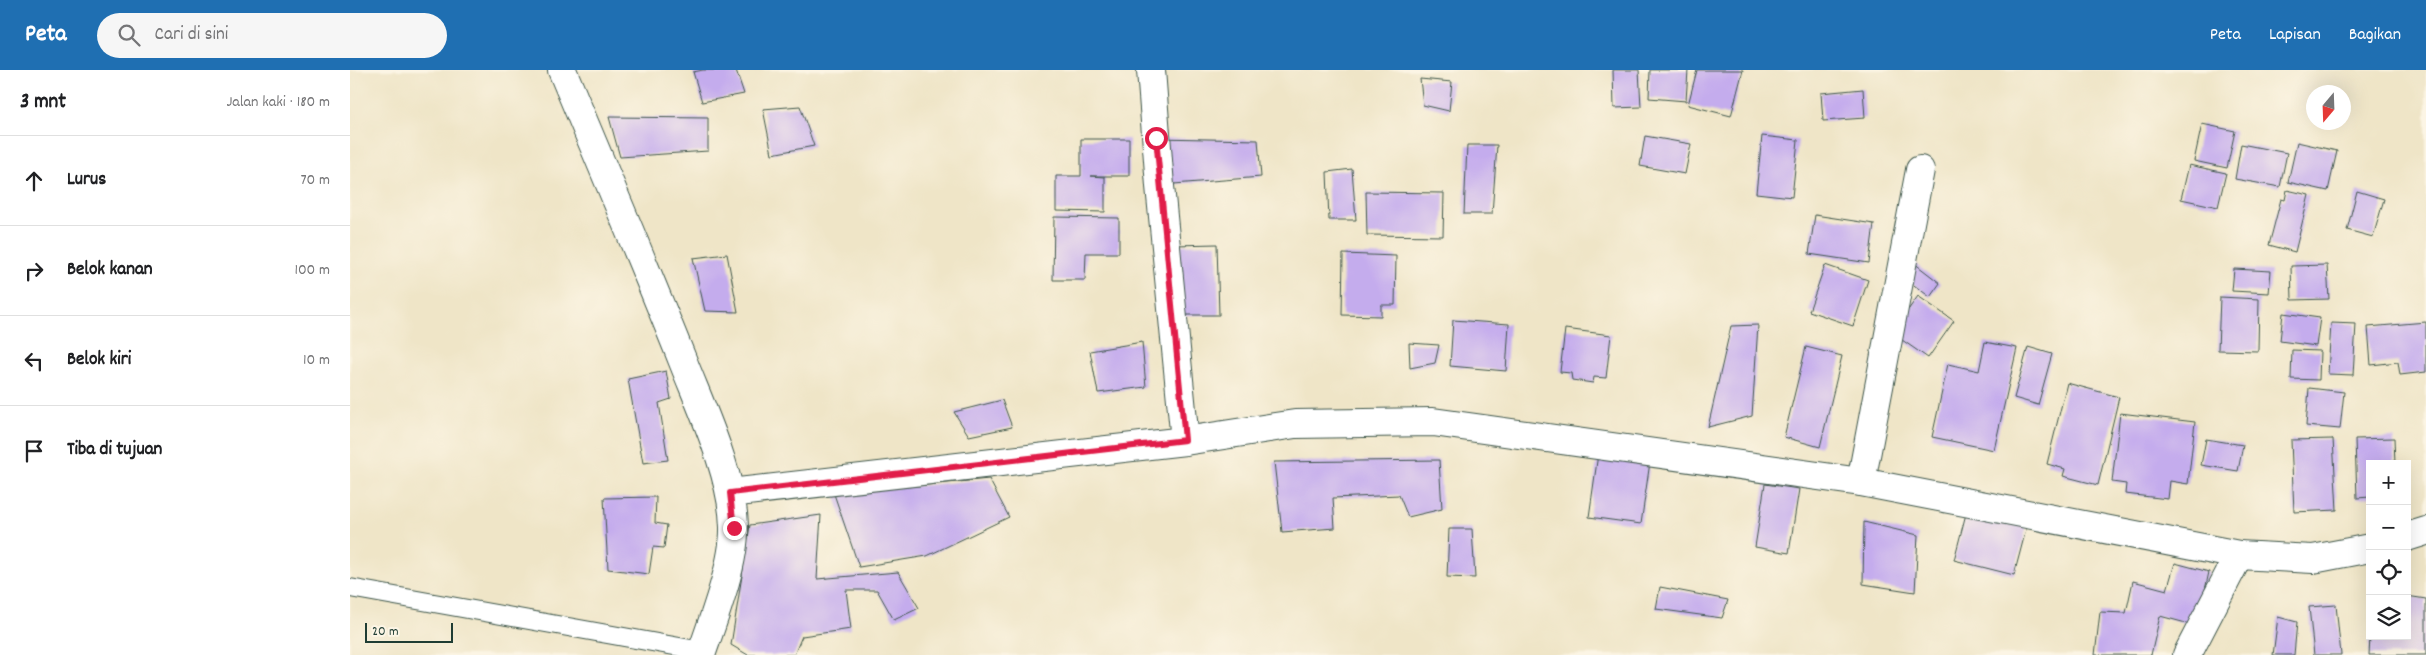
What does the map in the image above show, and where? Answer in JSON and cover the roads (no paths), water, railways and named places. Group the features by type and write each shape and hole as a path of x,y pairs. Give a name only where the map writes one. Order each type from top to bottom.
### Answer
{"street":[{"path":"562,70 705,416 730,493 734,528 730,560 702,653"},
{"path":"1151,70 1161,196 1185,440"},
{"path":"1861,482 1920,170"},
{"path":"730,493 1185,440 1295,424 1433,422 1861,482 2239,555 2313,559 2366,549"},
{"path":"2411,536 2426,531"},
{"path":"2187,655 2239,555"}],"lane":[{"path":"350,588 702,653"}]}
